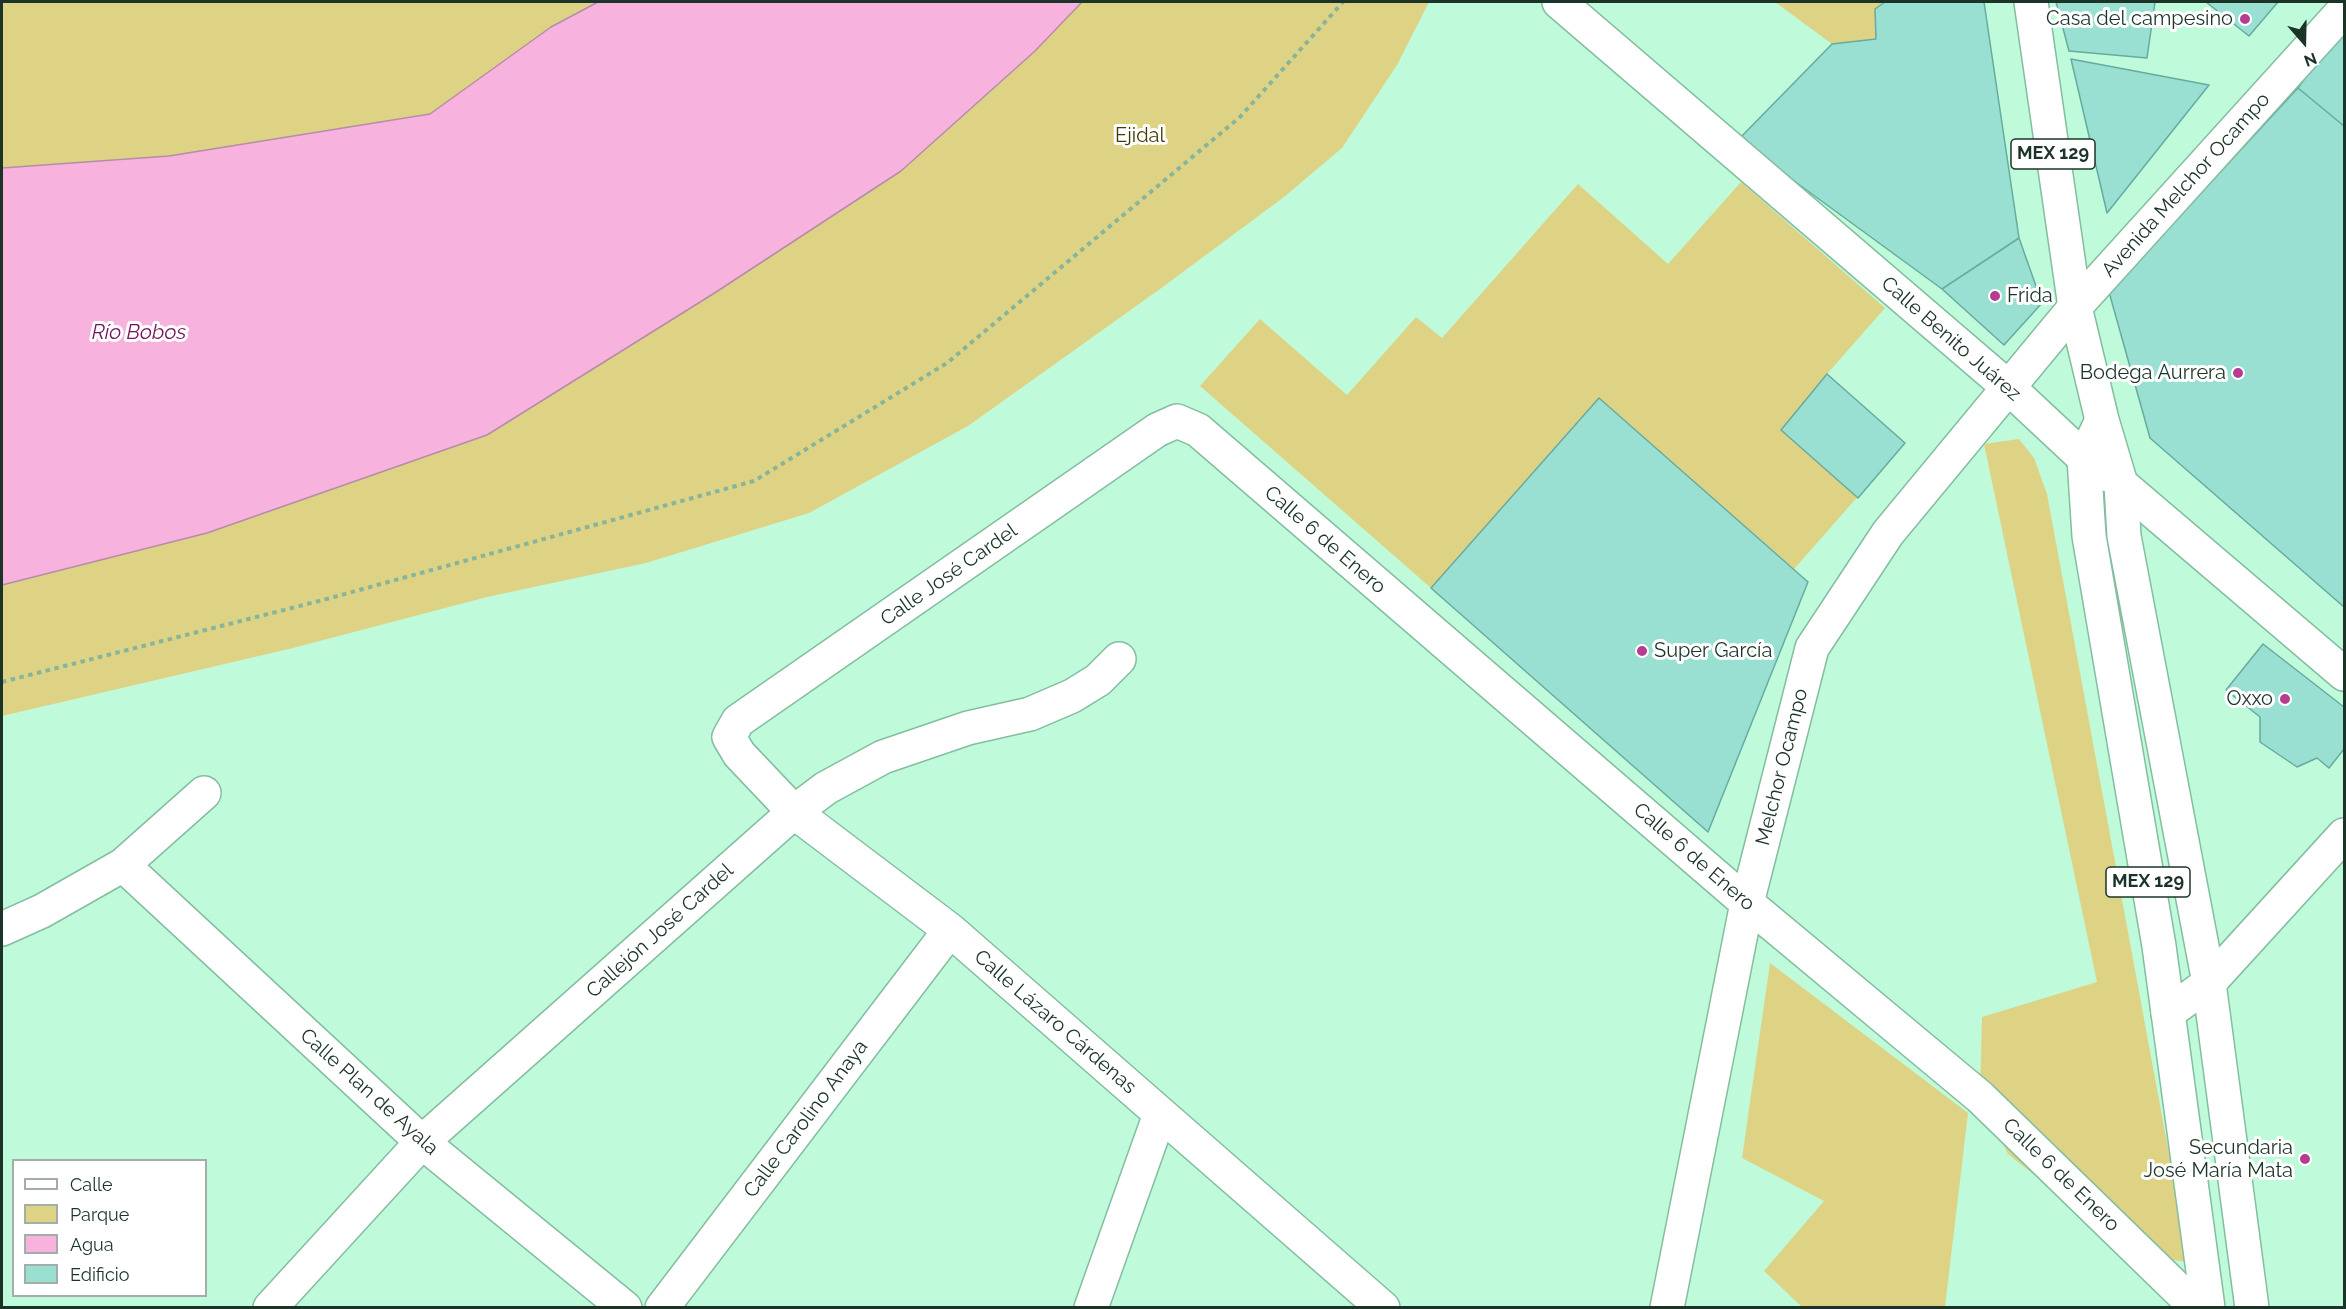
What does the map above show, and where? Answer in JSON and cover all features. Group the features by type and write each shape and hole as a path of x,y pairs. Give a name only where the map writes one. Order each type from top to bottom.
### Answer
{"street":[{"name":"Calle Benito Juárez","path":"1559,2 2008,387 2084,458 2121,484 2344,674"},
{"name":"MEX 129","path":"2031,2 2075,307 2102,420 2121,484 2124,536 2209,983 2252,1308"},
{"name":"Avenida Melchor Ocampo","path":"2075,307 2344,10"},
{"name":"Melchor Ocampo","path":"1667,1308 1747,903 1812,648 1888,533 2075,307"},
{"name":"MEX 129","path":"2102,420 2084,458 2089,536 2159,946 2208,1308"},
{"name":"Calle 6 de Enero","path":"1177,421 1197,430 1207,438 1747,903 1980,1096 2198,1308"},
{"name":"Calle José Cardel","path":"729,737 738,721 1156,430 1177,421"},
{"name":"Callejón José Cardel","path":"270,1308 422,1142 794,812 826,788 883,757 968,728 1030,714 1072,696 1098,680 1119,659"},
{"name":"Calle Lázaro Cárdenas","path":"729,737 739,754 794,812 950,930 1383,1308"},
{"path":"2,929 42,911 123,865 204,793"},
{"path":"2168,1014 2209,983 2344,835"},
{"name":"Calle Plan de Ayala","path":"123,865 422,1142 625,1308"},
{"name":"Calle Carolino Anaya","path":"662,1308 950,930"},
{"path":"1091,1308 1160,1113"}],"path":[{"path":"2,682 312,603 754,482 946,363 1240,117 1343,2"}],"green space":[{"path":"2,2 598,2 551,27 430,114 169,156 2,168"},
{"name":"Ejidal","path":"1082,2 1429,2 1397,65 1342,148 1284,197 968,426 809,513 646,563 487,597 293,648 2,716 2,585 207,533 487,435 713,294 901,171 1035,51"},
{"path":"1775,2 1885,2 1875,9 1876,39 1832,44"},
{"path":"1741,182 1885,308 1827,374 1905,443 1794,569 1599,398 1431,588 1200,386 1260,319 1347,395 1416,317 1442,338 1578,184 1668,264"},
{"path":"2019,439 2034,458 2047,494 2189,1262 2134,1255 2008,1154 1980,1097 1982,1017 2097,982 1984,444"},
{"path":"1770,963 1968,1113 1945,1307 1802,1307 1764,1271 1824,1201 1742,1158"}],"water":[{"name":"Río Bobos","path":"598,2 1082,2 1035,51 901,171 713,294 487,435 207,533 2,585 2,168 169,156 430,114 551,27"}],"building":[{"path":"1885,2 1984,2 2019,238 1942,289 1738,140 1832,44 1876,39 1875,9"},
{"path":"2056,2 2155,2 2147,58 2069,51"},
{"name":"Casa del campesino","path":"2206,2 2278,2 2249,36"},
{"path":"2344,23 2344,126 2298,88"},
{"path":"2071,59 2209,85 2107,213"},
{"name":"Bodega Aurrera","path":"2298,88 2344,126 2344,607 2150,438 2109,292"},
{"name":"Frida","path":"2019,238 2042,303 2004,345 1942,289"},
{"path":"1827,374 1905,443 1858,498 1781,430"},
{"name":"Super García","path":"1599,398 1808,582 1708,832 1431,588"},
{"name":"Oxxo","path":"2263,644 2344,707 2344,749 2329,768 2317,758 2297,767 2260,742 2260,717 2226,690"}],"place":[{"name":"Casa del campesino","path":"2245,19"},
{"name":"Frida","path":"1995,296"},
{"name":"Bodega Aurrera","path":"2238,373"},
{"name":"Super García","path":"1642,651"},
{"name":"Oxxo","path":"2285,699"},
{"name":"Secundaria José María Mata","path":"2305,1159"}]}
